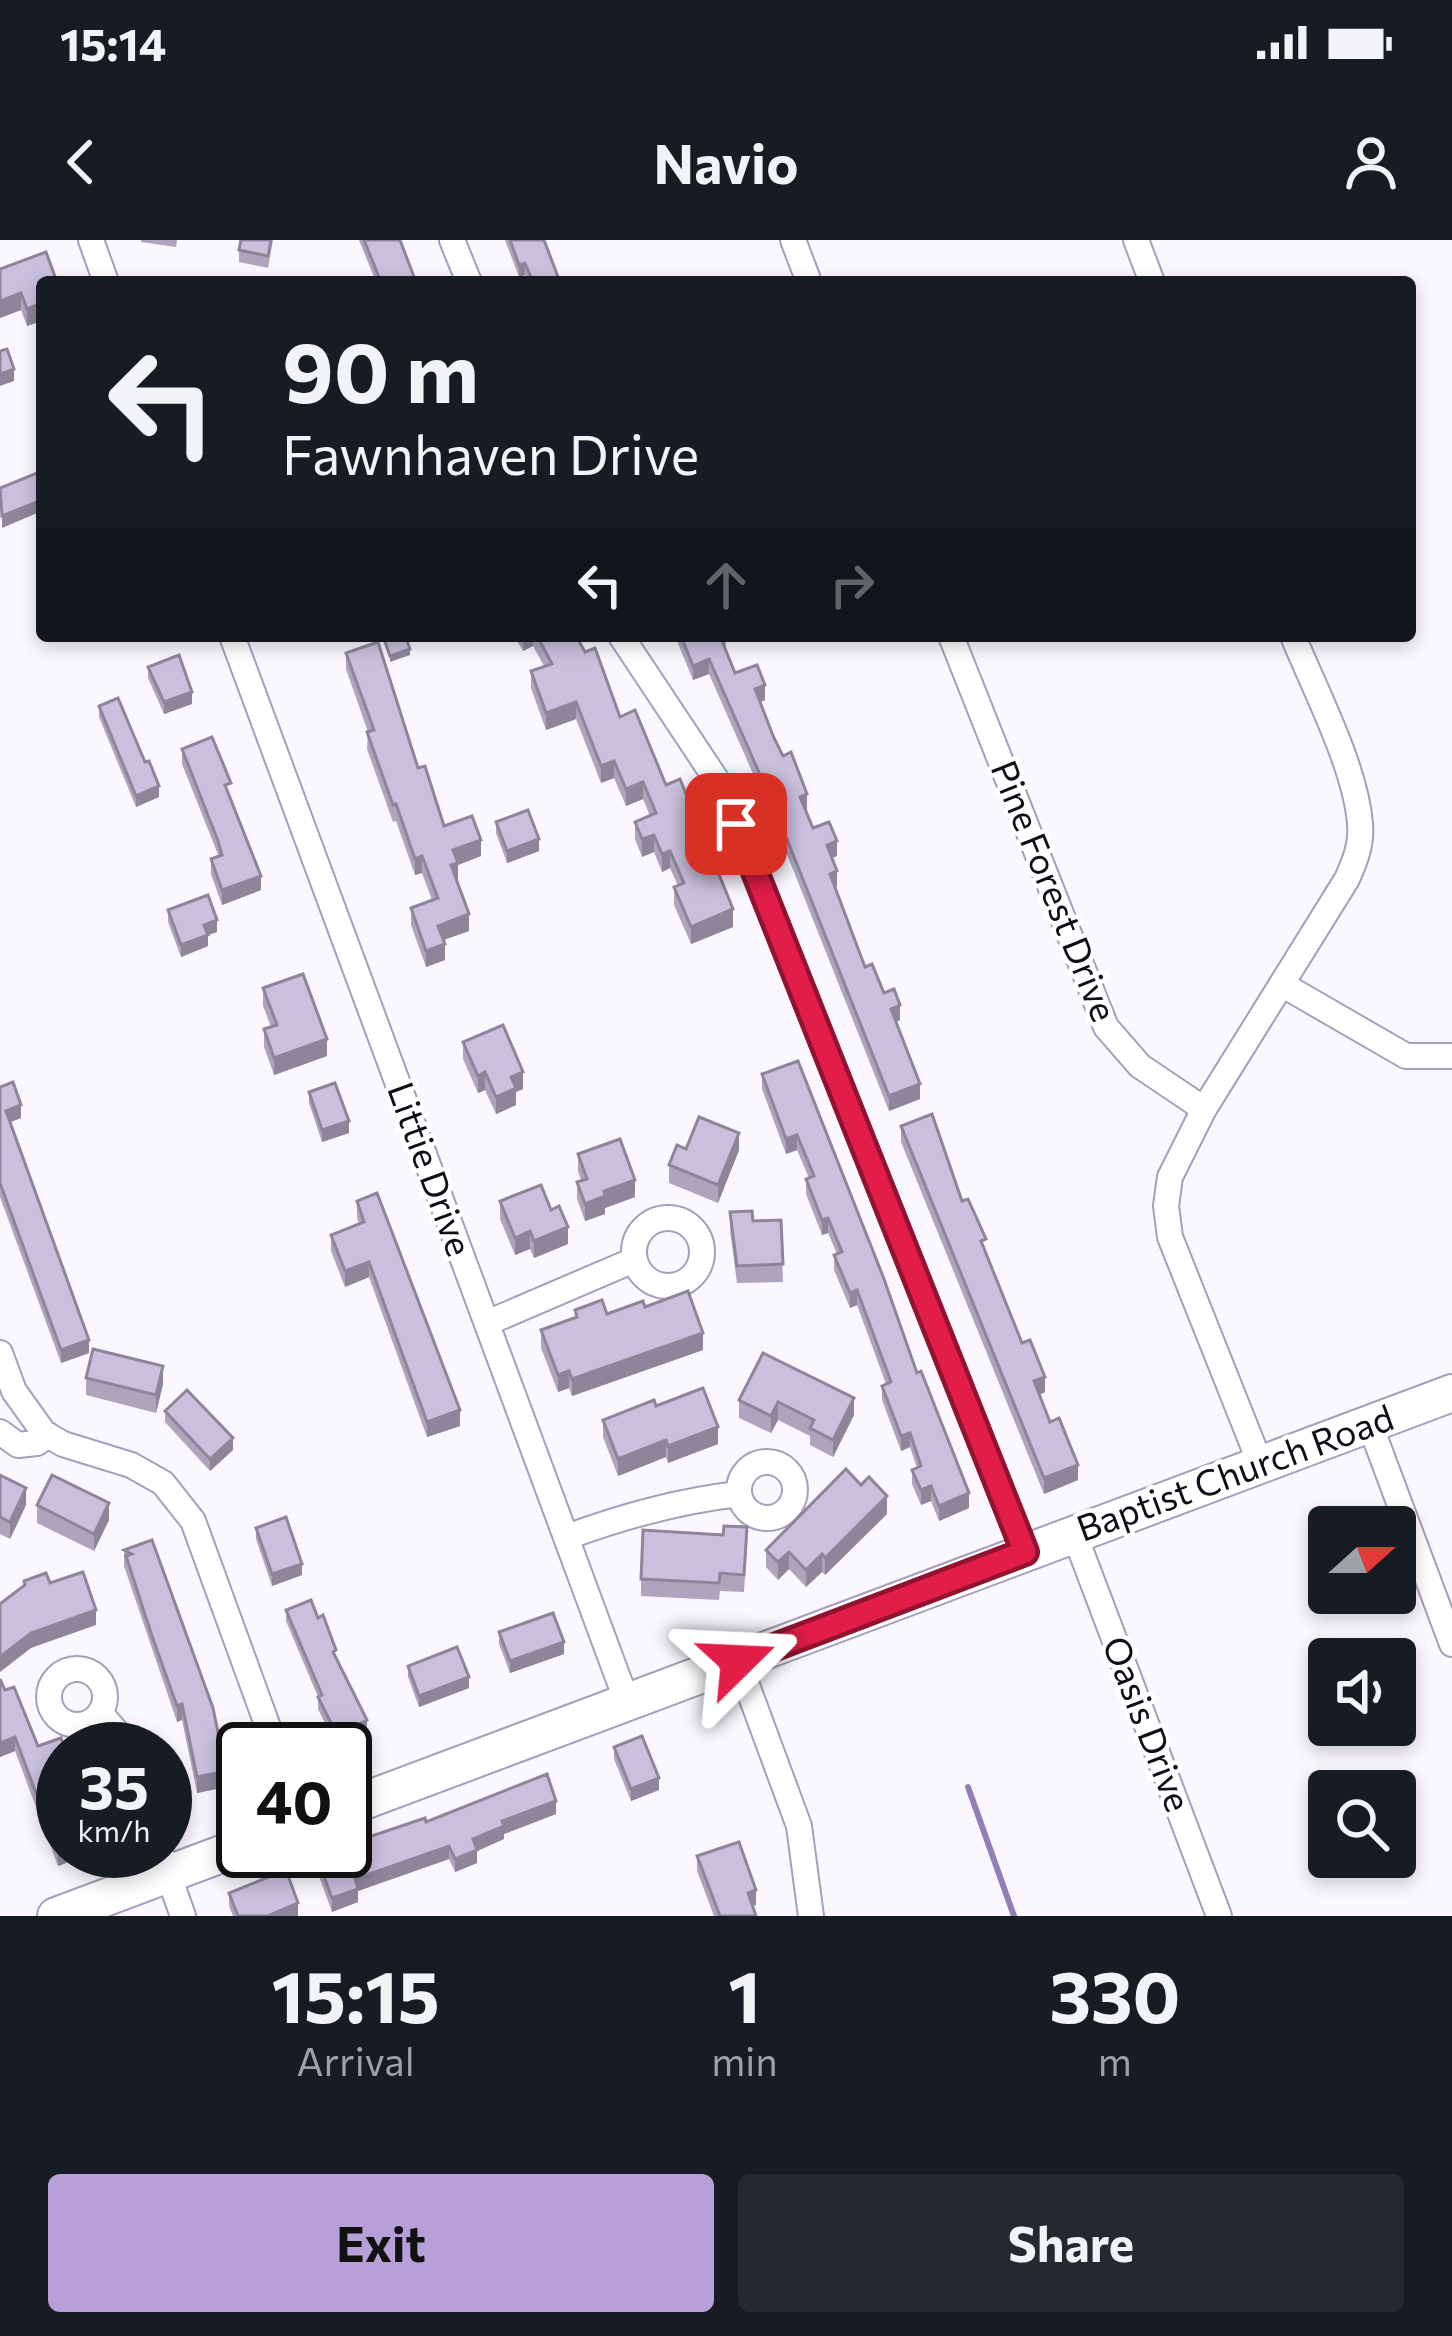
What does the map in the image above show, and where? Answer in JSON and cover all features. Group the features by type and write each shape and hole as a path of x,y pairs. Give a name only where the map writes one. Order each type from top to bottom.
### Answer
{"street":[{"path":"91,240 104,276"},
{"path":"452,240 467,276"},
{"path":"793,240 807,276"},
{"path":"1136,240 1150,276"},
{"name":"Littie Drive","path":"234,642 627,1702"},
{"path":"625,642 705,760 736,824 1025,1552"},
{"name":"Pine Forest Drive","path":"952,642 1106,1027 1140,1066 1204,1109"},
{"path":"1260,1463 1170,1237 1166,1206 1170,1177 1204,1109 1347,879 1359,850 1354,789 1295,642"},
{"path":"1282,985 1406,1056 1452,1056"},
{"path":"488,1323 634,1260"},
{"path":"0,1353 5,1386 48,1435 131,1465 170,1489 193,1521 266,1722"},
{"name":"Baptist Church Road","path":"372,1798 1452,1393"},
{"path":"1369,1422 1452,1644"},
{"path":"0,1432 18,1445 37,1443 48,1435"},
{"path":"567,1537 649,1510 739,1494"},
{"name":"Oasis Drive","path":"1074,1533 1219,1916"},
{"path":"738,1661 799,1826 811,1916"},
{"path":"100,1713 108,1722"},
{"path":"56,1916 132,1878"},
{"path":"170,1878 183,1916"}],"building":[{"path":"241,240 271,240 268,256 239,250"},
{"path":"364,240 400,240 414,276 379,276"},
{"path":"510,240 544,240 558,276 530,276 525,263 519,265"},
{"path":"46,252 55,276 36,276 36,305 27,309 21,293 0,301 0,269"},
{"path":"7,349 14,369 0,374 0,351"},
{"path":"36,473 36,502 2,516 0,488"},
{"path":"378,642 418,768 425,766 444,826 472,816 481,840 453,850 458,863 451,865 469,914 438,926 445,944 426,951 411,908 438,898 422,856 415,859 393,805 367,732 374,730 346,653"},
{"path":"385,642 407,642 410,649 390,656"},
{"path":"540,642 579,642 585,652 595,648 620,717 635,710 666,785 680,779 733,909 691,927 674,887 684,883 670,851 662,854 654,835 642,839 635,822 656,813 643,782 626,789 614,761 601,766 576,702 546,713 531,671 552,664"},
{"path":"683,642 722,642 735,673 757,665 765,685 755,689 783,756 791,752 807,794 800,797 813,828 829,822 837,841 827,845 837,871 830,874 865,967 872,964 884,993 894,989 900,1005 891,1009 920,1084 889,1096 773,804 709,659 693,666"},
{"path":"179,655 192,692 164,702 148,667"},
{"path":"118,698 159,786 136,796 99,706"},
{"path":"212,737 231,783 225,785 261,876 222,890 211,859 222,855 182,749"},
{"path":"528,810 539,839 507,851 496,822"},
{"path":"208,895 217,920 204,925 208,935 181,945 168,910"},
{"path":"303,974 327,1039 274,1058 264,1029 277,1025 263,988"},
{"path":"503,1025 523,1072 511,1077 516,1088 496,1097 485,1072 478,1076 463,1042"},
{"path":"798,1061 917,1373 921,1371 969,1493 939,1506 931,1486 921,1490 912,1470 921,1466 910,1433 901,1436 882,1386 891,1382 857,1290 850,1293 834,1255 842,1252 828,1218 822,1220 806,1179 814,1176 797,1135 786,1139 762,1074"},
{"path":"13,1082 21,1105 6,1111 89,1340 61,1350 0,1183 0,1087"},
{"path":"335,1083 349,1121 322,1130 309,1092"},
{"path":"932,1114 962,1201 968,1199 986,1239 981,1241 1022,1343 1030,1340 1045,1377 1034,1381 1050,1422 1059,1418 1078,1465 1044,1478 901,1126"},
{"path":"699,1117 739,1133 718,1185 669,1165 677,1145 686,1149"},
{"path":"620,1139 635,1180 585,1204 577,1182 587,1179 578,1154"},
{"path":"541,1185 551,1210 559,1206 568,1227 534,1241 530,1231 515,1238 500,1201"},
{"path":"377,1193 460,1410 427,1422 369,1262 345,1271 331,1235 364,1222 357,1201"},
{"path":"752,1211 753,1221 781,1220 783,1264 737,1266 730,1212"},
{"path":"688,1291 703,1333 572,1379 569,1371 558,1375 541,1330 577,1317 575,1310 602,1300 607,1314 643,1301 645,1307"},
{"path":"93,1349 163,1366 156,1395 86,1378"},
{"path":"763,1353 854,1398 833,1440 810,1428 814,1420 778,1402 771,1416 739,1400"},
{"path":"703,1388 718,1427 618,1459 603,1420"},
{"path":"187,1390 233,1438 210,1459 165,1411"},
{"path":"846,1469 861,1485 869,1477 887,1496 825,1558 822,1554 806,1570 789,1552 778,1562 766,1550"},
{"path":"0,1475 26,1488 10,1522 0,1517"},
{"path":"52,1475 109,1503 94,1534 37,1505"},
{"path":"286,1517 302,1564 272,1574 256,1528"},
{"path":"724,1526 747,1527 744,1575 720,1573 719,1583 641,1579 643,1530 723,1535"},
{"path":"152,1540 213,1708 216,1773 197,1777 192,1722 186,1722 182,1704 177,1706 126,1556 132,1554 124,1550"},
{"path":"83,1572 96,1610 31,1633 0,1657 0,1604 24,1581 46,1573 50,1583"},
{"path":"311,1600 318,1618 323,1615 333,1652 367,1720 330,1722 286,1610"},
{"path":"553,1613 564,1642 510,1661 499,1632"},
{"path":"457,1647 469,1677 419,1696 408,1666"},
{"path":"0,1679 5,1690 14,1687 36,1741 36,1793 15,1737 0,1743"},
{"path":"642,1736 659,1778 631,1789 614,1747"},
{"path":"547,1774 556,1801 502,1821 504,1826 473,1839 477,1850 455,1859 449,1846 372,1873 372,1836 425,1818 426,1822"},
{"path":"739,1842 756,1890 748,1893 756,1916 720,1916 697,1856"},
{"path":"266,1878 289,1878 298,1903 268,1916 238,1916 229,1893"},
{"path":"325,1878 358,1878 358,1889 332,1898"}],"waterway":[{"path":"968,1787 1014,1916"}],"route":[{"path":"736,824 1025,1552 738,1661"}]}
